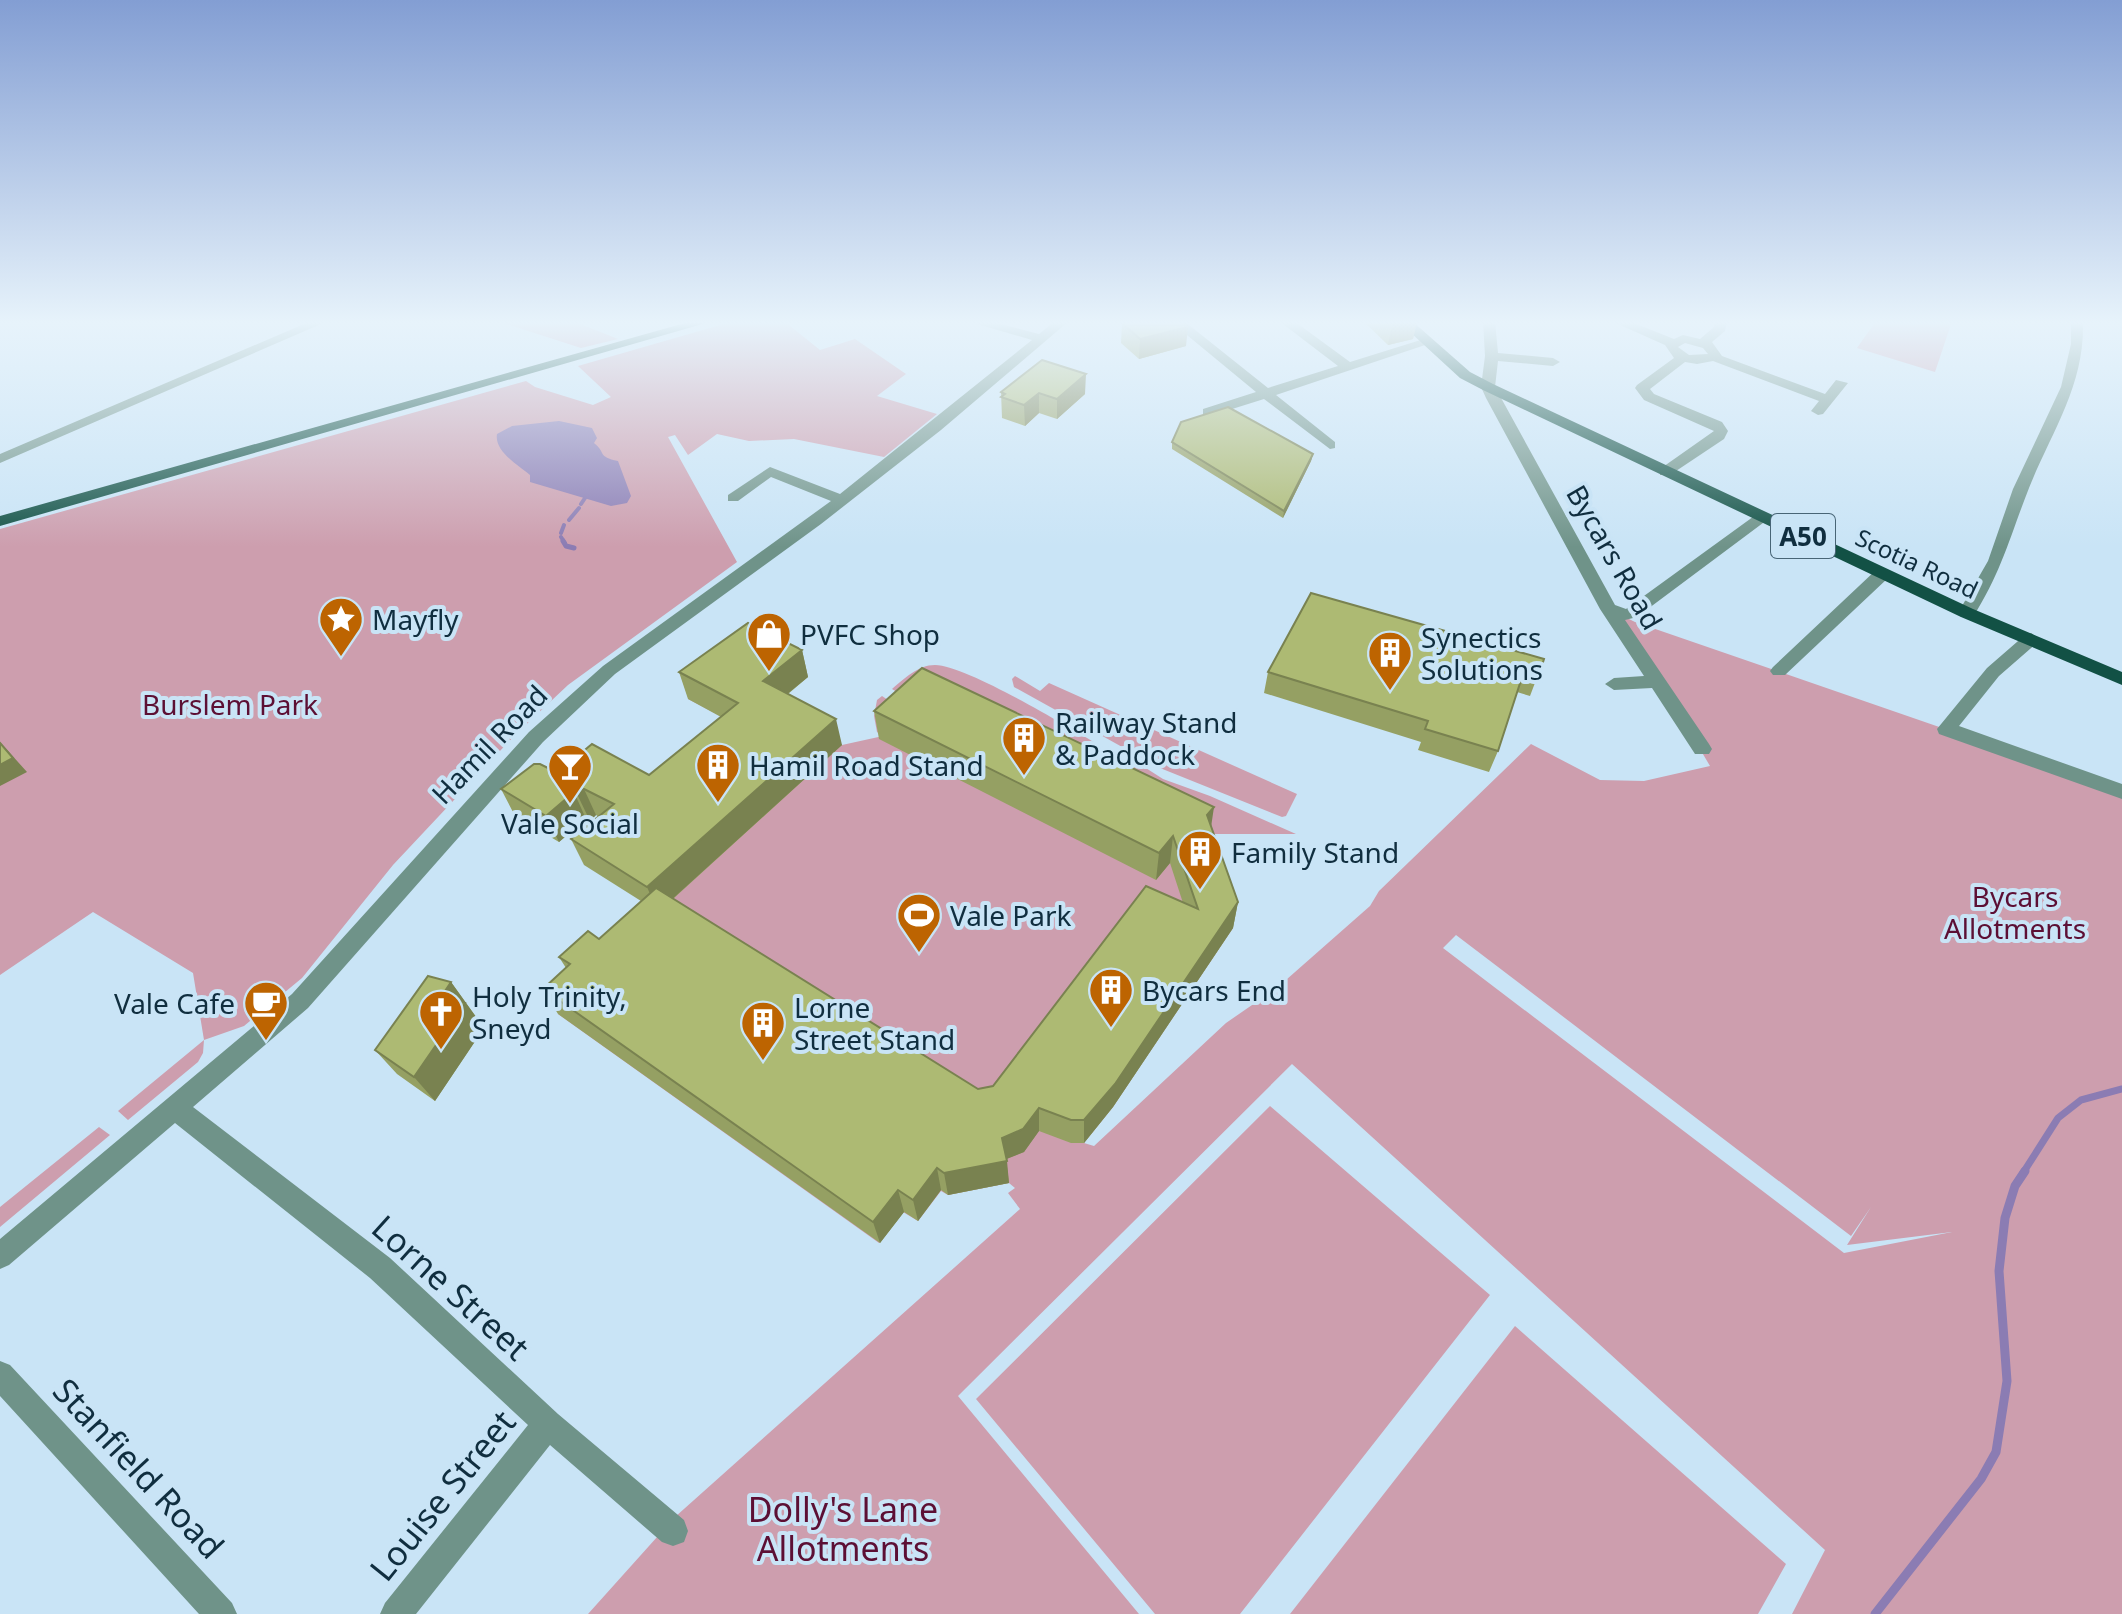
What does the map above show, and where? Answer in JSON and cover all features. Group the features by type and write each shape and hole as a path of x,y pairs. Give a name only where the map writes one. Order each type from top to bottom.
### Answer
{"main road":[{"path":"0,521 441,396"},
{"name":"Scotia Road","path":"1507,396 1882,574 2122,679"}],"street":[{"path":"0,459 146,396"},
{"name":"Hamil Road","path":"0,1256 300,1001 536,737 609,670 749,571 973,396"},
{"path":"1208,412 1253,396"},
{"path":"1270,396 1330,445"},
{"name":"Bycars Road","path":"1493,396 1609,609 1702,749"},
{"path":"1648,396 1717,425 1721,431 1719,436 1665,472"},
{"path":"1802,396 1822,405 1829,396"},
{"path":"1967,613 1999,555 2022,487 2056,421 2065,396"},
{"path":"733,498 770,471 841,500"},
{"path":"1609,609 1621,615 1631,613 1763,517"},
{"path":"1779,671 1882,574"},
{"path":"2031,639 1993,672 1946,729 2122,792"},
{"path":"1614,684 1655,677"},
{"name":"Lorne Street","path":"174,1107 380,1268 548,1424 673,1531"},
{"name":"Stanfield Road","path":"0,1375 221,1614"},
{"name":"Louise Street","path":"396,1614 548,1424"}],"green space":[{"name":"Burslem Park","path":"472,396 565,396 593,405 610,396 878,396 937,414 884,457 794,439 749,441 717,434 688,455 675,435 668,437 737,562 568,685 515,735 393,865 302,978 244,1026 204,1040 193,973 93,912 0,975 0,529"},
{"path":"1621,615 2122,790 2122,1614 1792,1614 1825,1550 1292,1064 958,1396 1139,1614 588,1614 675,1517 1020,1209 1008,1193 1015,1188 1009,1183 948,1195 941,1191 918,1221 903,1212 879,1243 558,1014 666,914 745,729 688,699 727,667 771,709 842,745 883,736 877,732 874,716 877,700 882,696 888,700 897,692 892,689 912,673 935,665 950,668 1017,698 1099,745 1084,758 1127,775 1138,763 1163,779 1296,834 1210,834 1203,842 1233,928 1113,1107 1084,1143 1094,1146 1226,1023 1278,987 1370,906 1379,891 1531,744 1600,780 1644,781 1710,766","holes":["1456,935 1851,1236 1871,1207 1847,1245 1952,1232 1844,1253 1443,948"]},
{"path":"1015,676 1040,691 1049,683 1297,794 1286,816 1282,817 1160,768 1014,687 1012,679"},
{"path":"204,1040 203,1053 198,1062 128,1120 118,1111"},
{"path":"1270,1106 1490,1295 1240,1614 1155,1614 976,1399"},
{"path":"99,1127 110,1135 0,1227 0,1207"},
{"path":"1515,1326 1786,1564 1758,1614 1290,1614"}],"shaded area":[{"path":"559,421 592,428 597,438 594,443 604,456 618,461 631,496 627,503 611,506 530,482 530,475 499,446 497,434 512,426"}],"building":[{"path":"1002,396 1035,396 1024,405"},
{"path":"1228,407 1313,454 1284,511 1172,442 1181,422"},
{"name":"Synectics Solutions","path":"1311,593 1544,659 1539,675 1524,671 1498,751 1425,729 1428,721 1268,672"},
{"path":"748,623 802,650 763,681 836,719 647,887 571,839 614,804 584,789 577,794 574,792 546,816 501,789 534,764 552,770 570,756 574,759 592,744 649,775 738,703 679,672"},
{"path":"922,668 1214,807 1207,815 1238,902 1115,1084 1084,1120 1071,1120 1039,1108 1023,1129 1002,1138 1007,1161 944,1173 937,1168 913,1200 898,1190 873,1222 543,989 570,964 559,957 588,931 599,939 656,888 978,1089 993,1086 1146,886 1198,909 1173,836 1159,853 874,711"},
{"path":"0,743 13,758 0,765"},
{"path":"428,976 451,982 441,997 465,1003 414,1077 375,1050"}],"waterway":[{"path":"581,504 585,498"},
{"path":"569,520 579,508"},
{"path":"561,533 564,525"},
{"path":"561,537 565,543"},
{"path":"563,541 566,546 574,548"},
{"path":"2023,1173 2058,1118 2081,1100 2122,1089"},
{"path":"1875,1614 1981,1479 1996,1452 2007,1381 1999,1271 2005,1218 2015,1186 2025,1171"}],"place":[{"name":"Mayfly","path":"341,658"},
{"name":"PVFC Shop","path":"769,673"},
{"name":"Synectics Solutions","path":"1390,692"},
{"name":"Railway Stand & Paddock","path":"1024,777"},
{"name":"Hamil Road Stand","path":"718,804"},
{"name":"Vale Social","path":"570,805"},
{"name":"Family Stand","path":"1200,891"},
{"name":"Vale Park","path":"919,954"},
{"name":"Bycars End","path":"1111,1029"},
{"name":"Vale Cafe","path":"266,1042"},
{"name":"Holy Trinity, Sneyd","path":"441,1051"},
{"name":"Lorne Street Stand","path":"763,1062"}],"park label":[{"name":"Bycars Allotments","path":"2015,912"},
{"name":"Dolly's Lane Allotments","path":"843,1528"}]}
